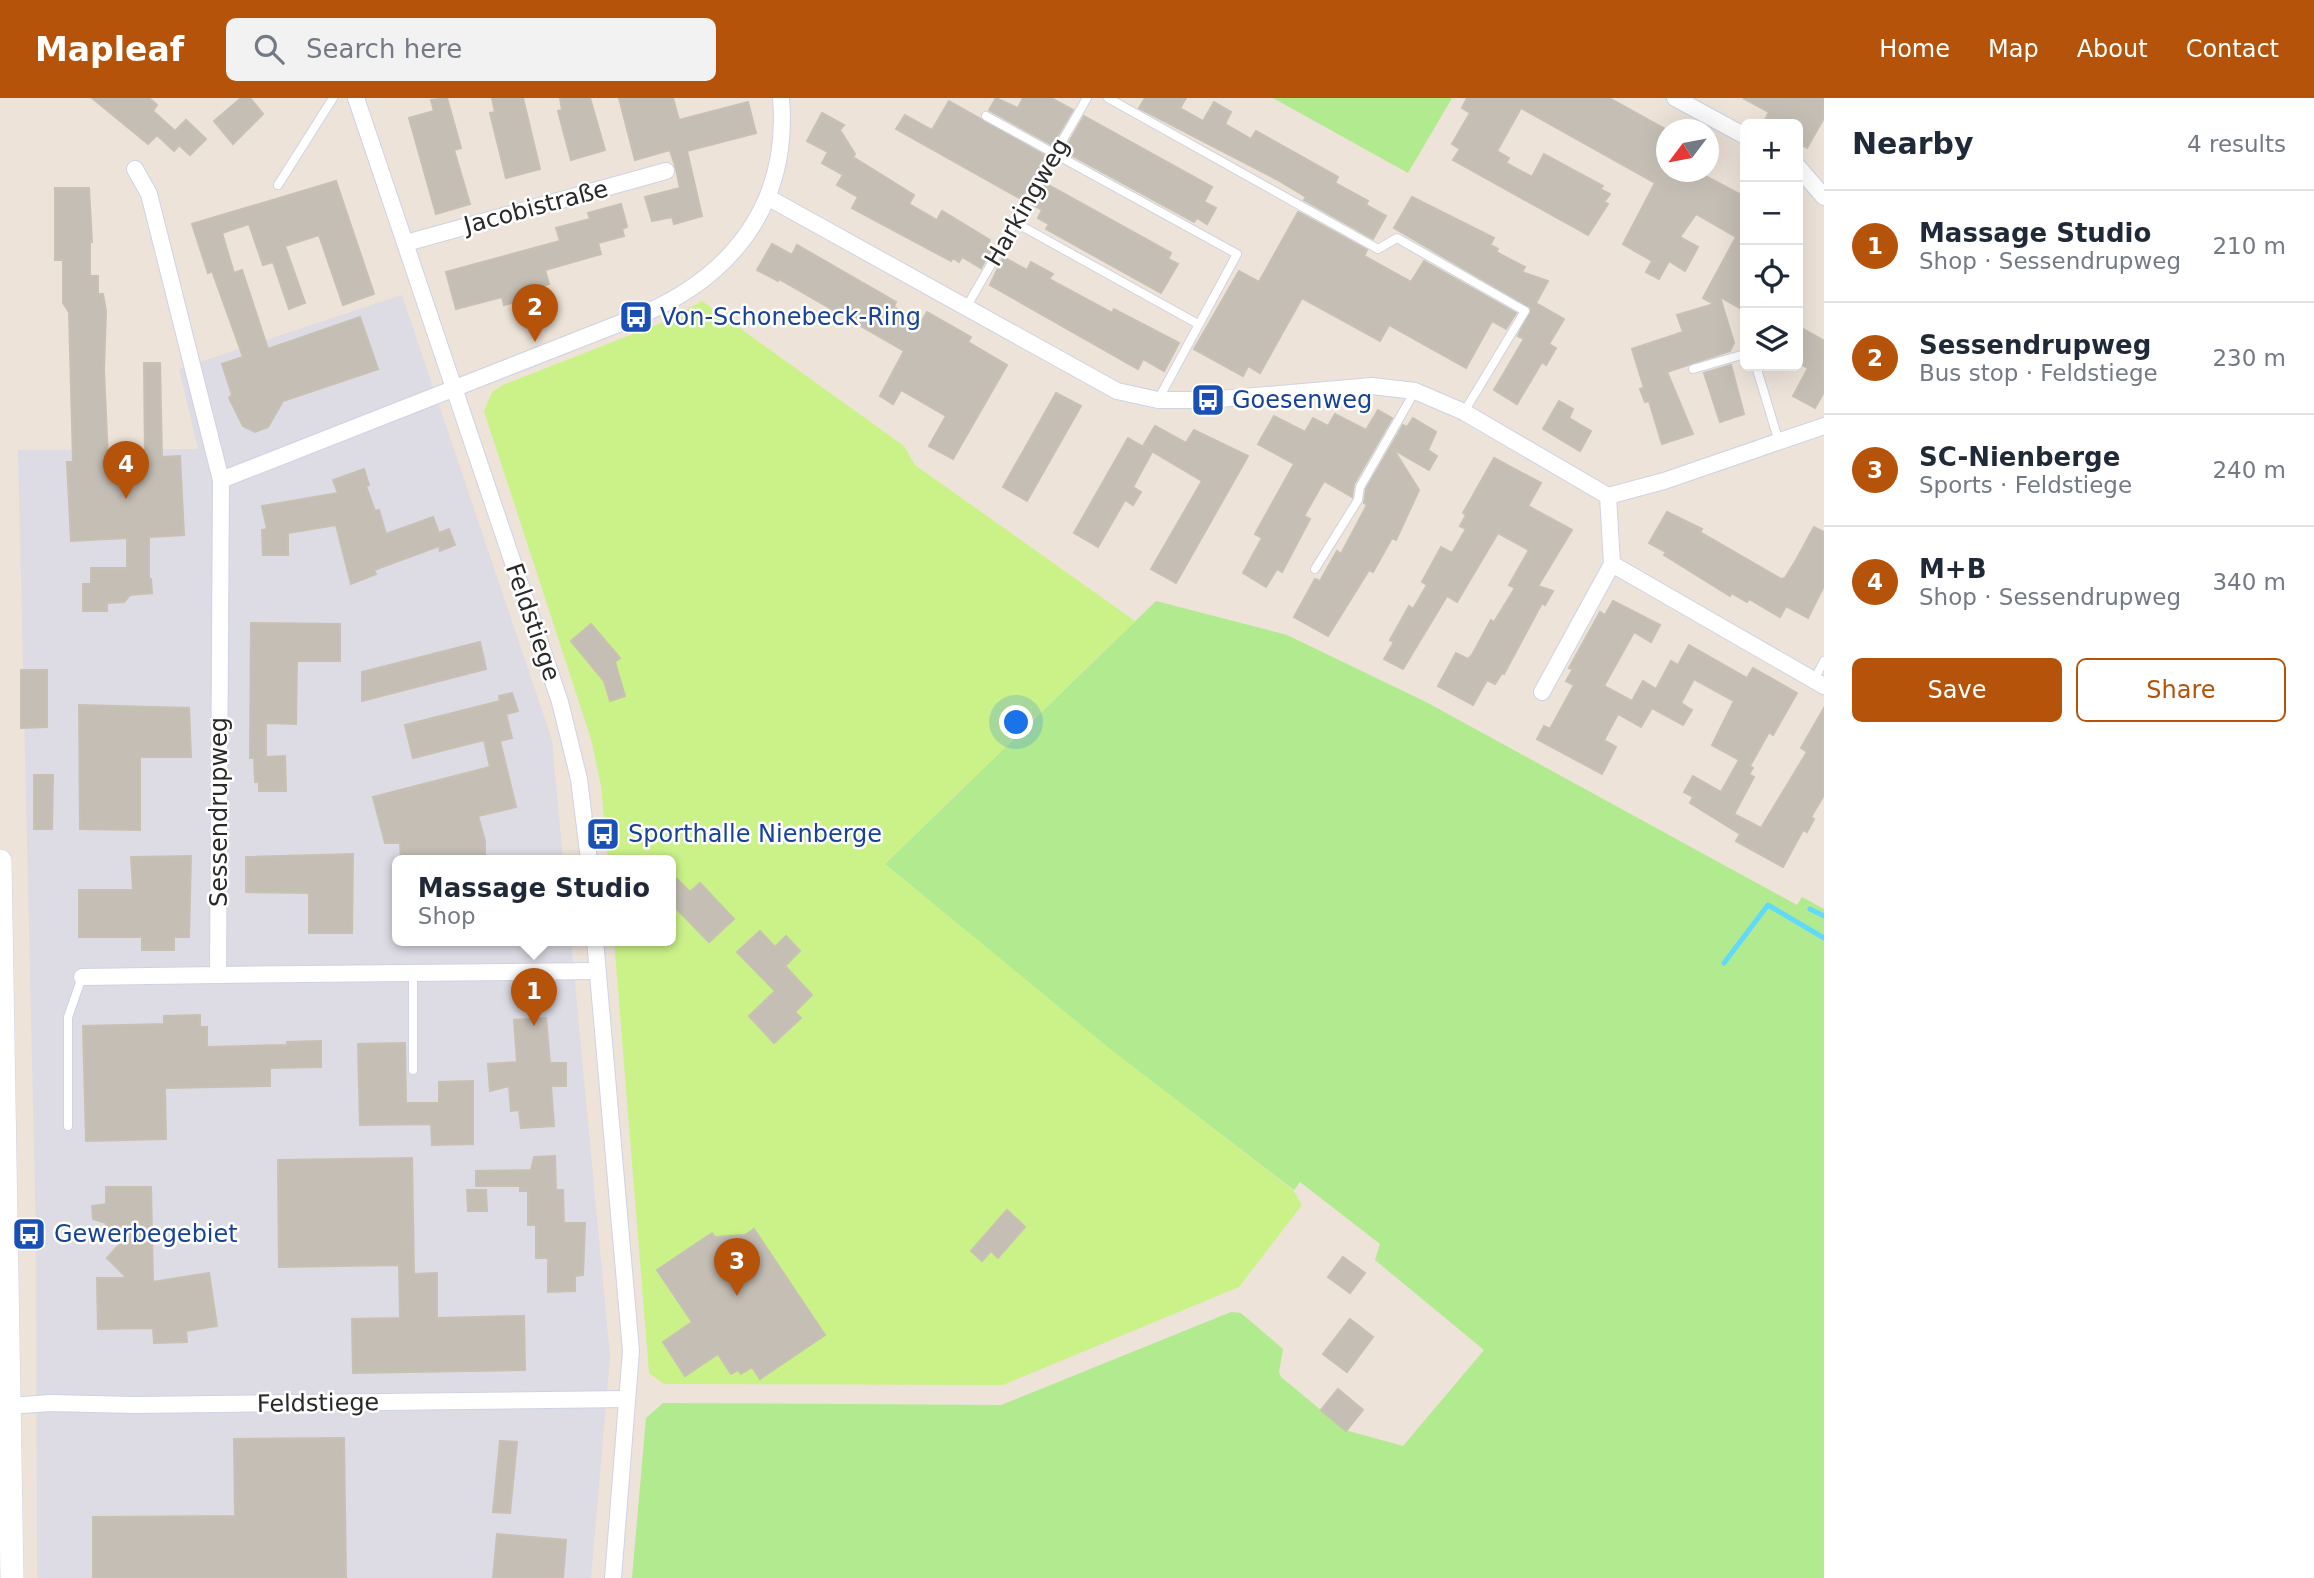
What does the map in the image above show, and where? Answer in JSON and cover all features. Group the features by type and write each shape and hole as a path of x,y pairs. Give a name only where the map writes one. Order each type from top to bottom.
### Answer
{"main road":[{"path":"0,861 12,1578"}],"street":[{"name":"Feldstiege","path":"356,98 560,702 579,779 588,855"},
{"path":"221,480 667,305 692,290 723,263 748,233 769,198 780,164 784,131 781,98"},
{"path":"1675,98 1740,133"},
{"name":"Sessendrupweg","path":"135,169 149,194 221,480 218,975"},
{"name":"Jacobistraße","path":"406,243 666,171"},
{"path":"1803,173 1824,197"},
{"path":"769,198 1117,391 1158,400 1208,400 1372,386 1415,391 1464,412 1608,496 1824,426"},
{"path":"1542,692 1612,564 1608,496"},
{"path":"1612,564 1819,683"},
{"path":"595,946 631,1351 613,1578"},
{"path":"82,977 597,971"},
{"name":"Feldstiege","path":"9,1406 50,1403 135,1405 627,1399"}],"lane":[{"path":"278,185 333,98"},
{"name":"Harkingweg","path":"967,306 1087,98"},
{"path":"1108,98 1378,249 1397,238 1525,311 1464,412"},
{"path":"986,116 1237,254 1158,400"},
{"path":"1016,223 1198,324"},
{"path":"1693,369 1740,355"},
{"path":"1758,371 1779,442"},
{"path":"1315,569 1358,500 1360,487 1415,391"},
{"path":"1819,683 1824,661"},
{"path":"413,973 413,1070"},
{"path":"68,1126 68,1017 82,977"}],"shaded area":[{"path":"402,295 552,740 563,855 392,855 392,946 572,946 610,1357 591,1578 37,1578 36,1235 18,450 198,449 179,369"}],"green space":[{"path":"1273,98 1452,98 1408,173"},
{"path":"702,301 904,446 915,465 1135,621 885,864 1109,1048 1293,1190 1302,1205 1239,1287 1003,1385 664,1384 649,1373 614,946 676,946 676,855 608,855 601,786 591,739 484,411 492,392 503,385 666,321"},
{"path":"1156,601 1287,635 1426,702 1797,905 1802,897 1824,909 1824,1578 632,1578 646,1418 663,1403 1001,1405 1231,1312 1241,1313 1283,1349 1279,1372 1281,1377 1345,1430 1403,1446 1484,1350 1375,1260 1380,1244 1300,1182 1294,1190 1107,1047 885,864"}],"building":[{"path":"92,98 149,98 157,105 153,111 175,131 186,120 206,139 190,155 179,145 174,151 157,135 148,144"},
{"path":"241,98 250,98 263,114 233,144 214,121"},
{"path":"447,98 461,148 454,150 470,204 436,214 409,118 434,111 431,100"},
{"path":"492,98 523,98 540,169 506,178 490,113 495,112"},
{"path":"560,98 590,98 605,150 571,160 558,111 562,110"},
{"path":"619,98 673,98 679,120 748,102 756,133 687,151 702,216 674,224 672,217 652,221 645,197 680,188 676,169 670,150 635,160"},
{"path":"996,98 1018,108 1023,98 1051,98 1073,110 1052,145 989,110"},
{"path":"1145,98 1186,98 1180,108 1203,121 1214,102 1231,112 1225,124 1251,139 1256,131 1338,177 1335,183 1368,201 1366,205 1386,216 1373,239 1304,200 1306,197 1276,179 1139,108"},
{"path":"1467,98 1609,98 1656,124 1656,182 1717,182 1740,194 1740,308 1720,297 1734,343 1730,351 1667,372 1693,434 1662,444 1649,401 1645,402 1640,389 1644,388 1632,349 1683,332 1677,315 1714,304 1703,298 1736,237 1696,214 1680,237 1698,247 1685,271 1669,261 1659,279 1646,272 1652,261 1623,244 1655,183 1521,108 1497,151 1509,158 1506,163 1532,177 1544,154 1603,186 1600,189 1610,194 1604,202 1608,204 1588,235 1453,160 1460,149 1452,144 1470,113 1462,108"},
{"path":"1743,98 1824,98 1824,118 1807,148 1803,146 1803,119 1766,119 1769,112"},
{"path":"949,101 1046,156 1021,199 896,129 905,115 932,130"},
{"path":"822,113 844,125 840,130 855,154 853,157 914,195 909,204 937,220 942,211 990,240 986,247 991,250 981,268 962,257 959,262 953,258 951,261 852,208 858,197 837,185 843,175 822,163 828,152 807,141"},
{"path":"1084,116 1212,187 1204,202 1216,208 1207,224 1197,218 1194,222 1064,151"},
{"path":"336,181 374,294 343,305 319,235 285,246 305,303 289,309 273,262 263,265 249,224 222,233 234,273 242,270 268,349 360,317 378,369 283,401 268,427 255,432 243,426 229,398 232,395 222,364 243,357 212,271 208,273 192,224"},
{"path":"1045,183 1171,253 1168,259 1178,264 1161,293 1046,229 1049,224 1038,218 1042,210 1033,205"},
{"path":"55,188 89,188 92,242 90,276 98,276 98,294 103,294 106,311 104,370 108,460 145,458 144,363 160,363 162,457 180,456 184,535 149,537 149,579 152,593 130,595 124,602 107,603 107,611 83,611 83,584 91,584 91,568 127,568 127,538 71,541 67,462 73,462 69,312 63,303 63,260 55,260"},
{"path":"1412,197 1494,238 1490,245 1498,249 1496,252 1525,267 1522,272 1548,281 1536,303 1564,319 1549,344 1556,348 1546,365 1542,362 1517,404 1494,390 1524,339 1518,336 1531,308 1394,228"},
{"path":"621,204 627,227 622,229 624,236 598,243 601,254 545,270 549,284 518,292 520,301 504,305 502,297 456,309 446,272 560,241 556,228 590,219 588,213"},
{"path":"1298,212 1367,250 1364,256 1411,282 1424,261 1516,313 1506,329 1492,321 1466,368 1389,325 1380,341 1302,298 1260,373 1248,366 1243,376 1194,349 1239,271 1259,282"},
{"path":"772,244 792,255 797,245 896,302 894,307 921,322 927,312 971,337 968,342 1007,365 953,459 929,446 946,416 901,390 893,404 880,396 904,351 779,279 778,281 757,270"},
{"path":"1003,257 1027,270 1031,262 1053,274 1049,279 1112,313 1114,309 1179,343 1164,371 1143,359 1138,369 990,285"},
{"path":"1803,329 1823,340 1824,392 1815,408 1793,396 1808,368 1803,366"},
{"path":"1731,365 1744,414 1720,422 1704,373"},
{"path":"1056,393 1081,406 1027,501 1003,487"},
{"path":"1559,401 1573,409 1569,418 1591,431 1580,451 1543,429"},
{"path":"1378,410 1392,418 1354,484 1352,497 1324,481 1304,516 1310,519 1282,572 1277,569 1266,587 1243,573 1262,538 1255,534 1294,464 1258,444 1274,416 1305,432 1313,418 1328,426 1335,414 1366,430"},
{"path":"1413,418 1436,432 1428,450 1437,456 1429,470 1394,450 1419,490 1396,540 1392,538 1373,572 1369,570 1328,636 1294,617 1315,579 1320,581 1337,551 1341,554 1367,505 1364,503 1366,489 1403,425 1407,427"},
{"path":"1155,426 1186,443 1194,430 1248,456 1176,583 1151,569 1202,481 1143,446"},
{"path":"1128,438 1152,452 1133,487 1141,492 1133,505 1125,500 1098,547 1074,533"},
{"path":"1494,458 1541,483 1528,506 1572,530 1538,586 1553,591 1545,605 1542,603 1504,674 1502,673 1495,684 1487,680 1473,705 1438,686 1456,653 1468,659 1472,655 1491,620 1494,622 1515,588 1509,585 1529,550 1498,533 1457,602 1447,596 1403,669 1384,659 1394,642 1390,640 1409,606 1413,609 1427,585 1422,582 1441,547 1452,553 1466,529 1460,526 1466,515 1463,513"},
{"path":"364,469 369,485 366,486 375,511 379,510 386,534 433,517 439,533 449,529 455,545 440,551 439,546 374,570 376,574 351,584 336,525 288,533 288,555 263,555 262,530 267,529 262,506 338,493 333,480"},
{"path":"1667,512 1702,529 1700,532 1781,579 1785,578 1814,527 1824,532 1824,586 1808,618 1786,606 1780,617 1749,599 1747,602 1731,593 1730,596 1664,555 1666,552 1649,543"},
{"path":"1613,601 1660,625 1651,642 1634,632 1604,686 1632,701 1643,681 1656,689 1671,661 1678,665 1689,645 1747,678 1753,668 1797,693 1773,735 1769,732 1750,766 1748,765 1753,768 1749,774 1754,777 1734,814 1761,828 1807,752 1801,748 1824,708 1824,795 1811,817 1814,819 1807,832 1803,830 1783,867 1736,841 1740,834 1690,803 1693,797 1684,792 1693,776 1721,792 1739,760 1712,745 1734,701 1694,679 1681,703 1692,710 1683,725 1652,708 1641,727 1618,714 1604,740 1616,747 1602,774 1537,739 1544,726 1550,729 1574,685 1566,681 1573,669 1569,668 1600,612 1605,615"},
{"path":"251,623 340,624 340,661 297,661 296,724 266,723 266,757 285,756 286,791 259,791 259,782 255,782 254,758 250,758"},
{"path":"591,624 620,658 615,662 625,696 610,701 604,681 571,641"},
{"path":"480,642 486,669 362,701 362,672"},
{"path":"21,670 47,670 47,727 21,728"},
{"path":"512,693 518,711 506,714 512,738 500,741 516,807 478,816 485,841 485,855 401,855 400,843 385,843 373,797 490,767 484,740 413,758 405,725 500,701 499,696"},
{"path":"79,705 189,708 191,757 140,757 140,830 80,829"},
{"path":"34,775 53,775 52,829 34,829"},
{"path":"353,854 352,933 309,933 309,893 246,892 246,857"},
{"path":"191,856 189,937 174,937 174,950 142,950 142,937 79,937 79,890 133,890 131,857"},
{"path":"676,878 690,892 700,883 734,919 709,942 676,908"},
{"path":"760,931 775,947 786,936 800,951 785,966 812,995 795,1012 801,1018 774,1043 749,1016 775,991 737,952"},
{"path":"200,1015 200,1027 207,1027 207,1047 287,1045 287,1042 321,1041 321,1067 270,1068 270,1086 165,1088 166,1139 86,1141 83,1026 164,1024 164,1016"},
{"path":"546,1018 550,1063 566,1063 566,1086 551,1086 554,1126 521,1128 519,1110 511,1111 509,1086 490,1091 488,1064 517,1062 514,1020"},
{"path":"405,1043 406,1103 439,1103 439,1082 473,1081 473,1144 432,1145 431,1124 360,1125 358,1044"},
{"path":"555,1156 556,1190 563,1190 564,1223 585,1223 583,1275 575,1276 575,1291 548,1292 548,1258 536,1258 536,1225 528,1225 528,1191 520,1191 520,1186 476,1186 476,1171 531,1170 534,1157"},
{"path":"412,1158 414,1274 437,1273 437,1318 524,1316 525,1370 353,1373 352,1319 400,1318 399,1265 279,1267 278,1160"},
{"path":"106,1187 151,1187 153,1282 209,1273 217,1326 186,1331 187,1342 154,1343 153,1328 98,1329 97,1278 127,1278 107,1258 127,1236 106,1237 106,1223 93,1219 92,1206 106,1204"},
{"path":"467,1190 486,1190 487,1211 468,1211"},
{"path":"1007,1210 1025,1227 998,1258 991,1251 982,1261 971,1251"},
{"path":"754,1229 825,1335 760,1379 752,1367 741,1374 738,1370 731,1374 718,1354 685,1376 663,1342 692,1322 657,1270 712,1233 715,1237 745,1235"},
{"path":"1343,1257 1365,1273 1350,1293 1328,1277"},
{"path":"1350,1319 1373,1337 1347,1372 1323,1354"},
{"path":"1338,1389 1363,1410 1346,1431 1321,1410"},
{"path":"344,1438 346,1578 93,1578 93,1517 235,1516 234,1439"},
{"path":"500,1441 517,1442 510,1513 493,1512"},
{"path":"497,1534 566,1540 563,1578 493,1578"}],"waterway":[{"path":"1724,963 1768,905 1824,938"},
{"path":"1810,909 1824,916"}],"place":[{"name":"Von-Schonebeck-Ring","path":"636,317"},
{"name":"Sessendrupweg","path":"535,342"},
{"name":"Goesenweg","path":"1208,400"},
{"name":"M+B","path":"126,499"},
{"name":"Sporthalle Nienberge","path":"603,834"},
{"name":"Massage Studio","path":"534,1026"},
{"name":"Gewerbegebiet","path":"29,1234"},
{"name":"SC-Nienberge","path":"737,1296"}]}
